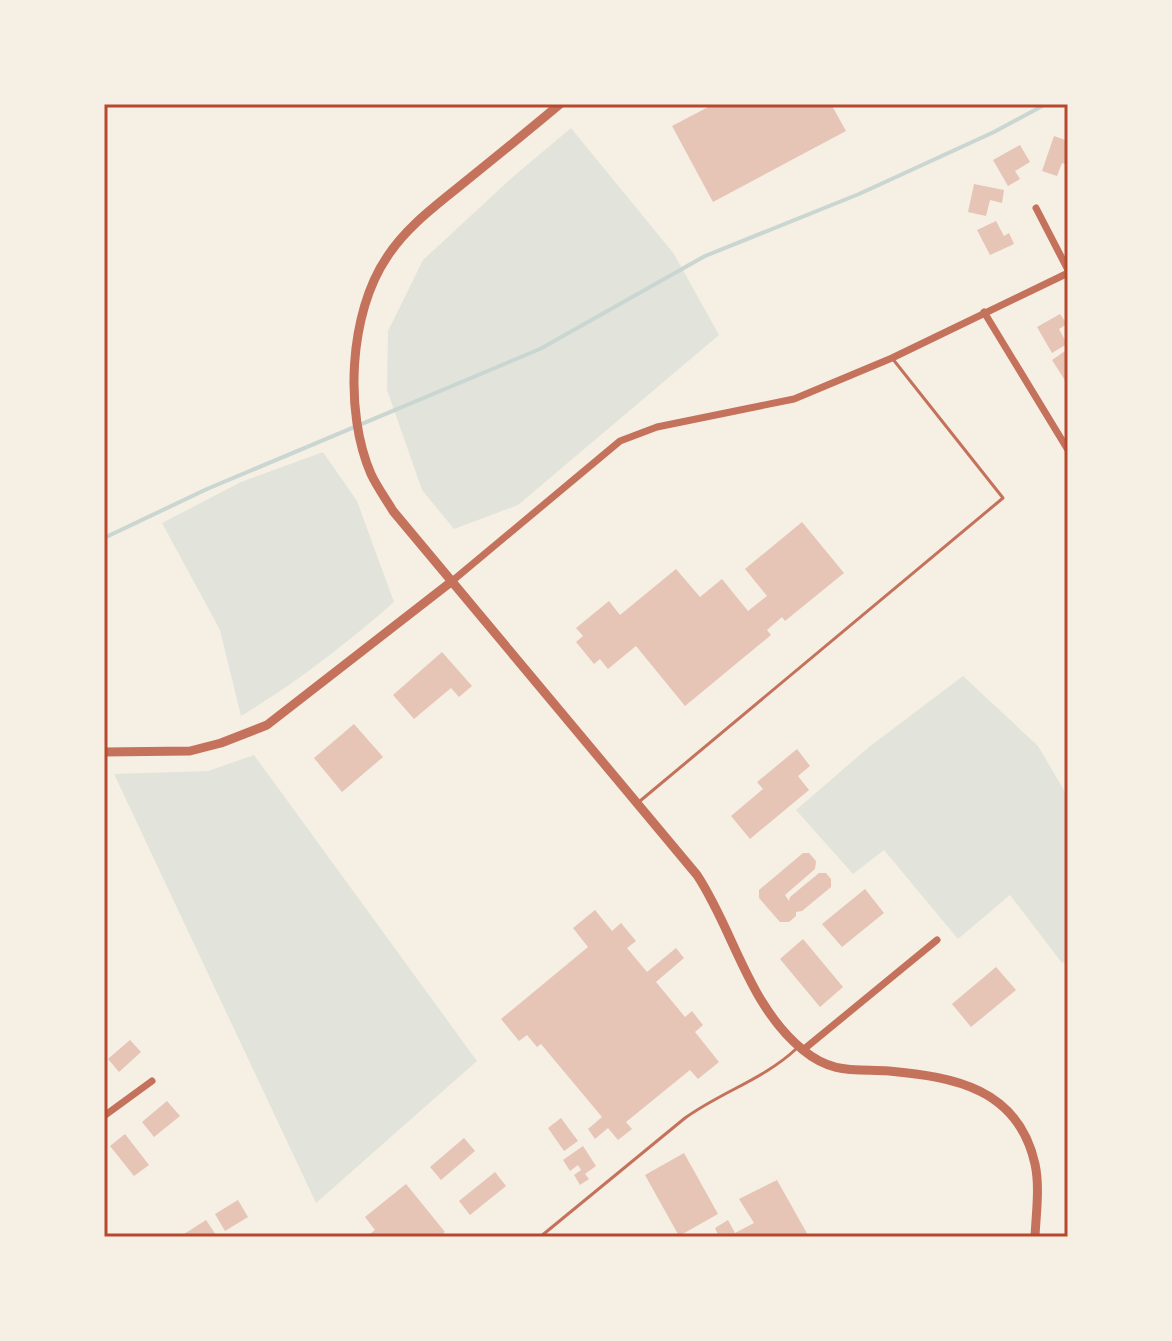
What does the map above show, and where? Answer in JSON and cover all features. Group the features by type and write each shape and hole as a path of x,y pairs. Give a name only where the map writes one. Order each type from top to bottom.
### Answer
{"street":[{"path":"560,104 430,210 386,258 369,293 359,325 355,398 371,474 393,511 704,885 756,993 784,1032 823,1063 843,1071 885,1071 942,1077 975,1087 996,1102 1020,1131 1035,1165 1035,1237"},
{"path":"104,752 190,751 259,729 282,715 451,582 620,441 657,427 794,399 892,358 1068,272 1036,208"},
{"path":"984,312 1068,450"},
{"path":"801,1048 937,940"},
{"path":"104,1116 152,1081"}],"lane":[{"path":"637,804 1003,498 892,358"},
{"path":"540,1237 685,1118 709,1101 778,1066 801,1048"}],"shaded area":[{"path":"571,128 674,254 719,335 518,505 454,529 422,490 387,390 388,331 423,260"},
{"path":"323,452 357,501 394,602 320,662 241,716 220,630 162,523 241,482"},
{"path":"963,676 1038,746 1068,797 1068,960 1062,963 1010,895 958,939 884,850 853,874 796,810 869,747"},
{"path":"254,755 477,1061 316,1203 114,774 208,771"}],"building":[{"path":"714,104 831,104 846,131 713,202 672,126"},
{"path":"1054,136 1068,141 1068,165 1062,163 1057,176 1042,171"},
{"path":"1020,145 1030,162 1015,171 1020,179 1008,186 993,160"},
{"path":"974,184 1004,190 1002,203 990,200 986,216 968,212"},
{"path":"996,221 1004,236 1009,233 1014,244 990,255 977,230"},
{"path":"1060,314 1067,324 1059,329 1067,344 1052,353 1037,327"},
{"path":"1068,349 1068,385 1052,360"},
{"path":"802,522 844,573 785,621 782,617 767,630 771,635 685,706 636,646 608,669 600,659 594,664 576,642 583,636 576,628 609,601 620,615 676,569 700,597 722,579 748,611 767,596 745,569"},
{"path":"442,652 472,686 459,697 451,688 414,719 393,695"},
{"path":"354,724 383,757 342,792 314,758"},
{"path":"797,749 810,766 798,776 809,790 750,839 731,816 763,789 757,782"},
{"path":"803,853 809,853 816,861 815,869 785,895 789,901 819,873 826,873 831,879 831,887 802,911 796,912 789,922 780,922 759,898 759,890"},
{"path":"865,889 884,913 842,947 822,924"},
{"path":"595,910 612,931 621,923 636,941 627,948 647,972 676,948 684,958 656,982 685,1017 692,1011 703,1025 695,1032 719,1062 698,1079 690,1070 626,1122 632,1129 618,1140 608,1128 595,1139 588,1129 602,1117 541,1044 537,1047 527,1035 519,1041 501,1019 588,947 573,928"},
{"path":"803,939 843,987 820,1007 780,959"},
{"path":"996,967 1016,990 971,1027 952,1004"},
{"path":"130,1040 141,1052 119,1072 108,1059"},
{"path":"167,1101 180,1116 154,1137 142,1122"},
{"path":"561,1118 578,1141 564,1151 548,1128"},
{"path":"125,1134 149,1165 134,1176 110,1146"},
{"path":"464,1138 475,1151 441,1180 430,1167"},
{"path":"583,1146 596,1166 585,1174 589,1179 580,1185 574,1175 581,1170 578,1165 570,1171 563,1160"},
{"path":"684,1153 718,1214 679,1236 645,1175"},
{"path":"495,1172 506,1186 470,1215 459,1201"},
{"path":"777,1180 809,1237 719,1237 715,1228 728,1220 735,1233 754,1223 739,1199"},
{"path":"406,1184 445,1232 439,1237 373,1237 370,1234 375,1230 365,1217"},
{"path":"238,1200 248,1217 225,1231 215,1214"},
{"path":"206,1220 216,1235 186,1237 184,1234"}],"waterway":[{"path":"104,538 207,489 540,349 705,256 859,194 994,132 1046,104"}]}
